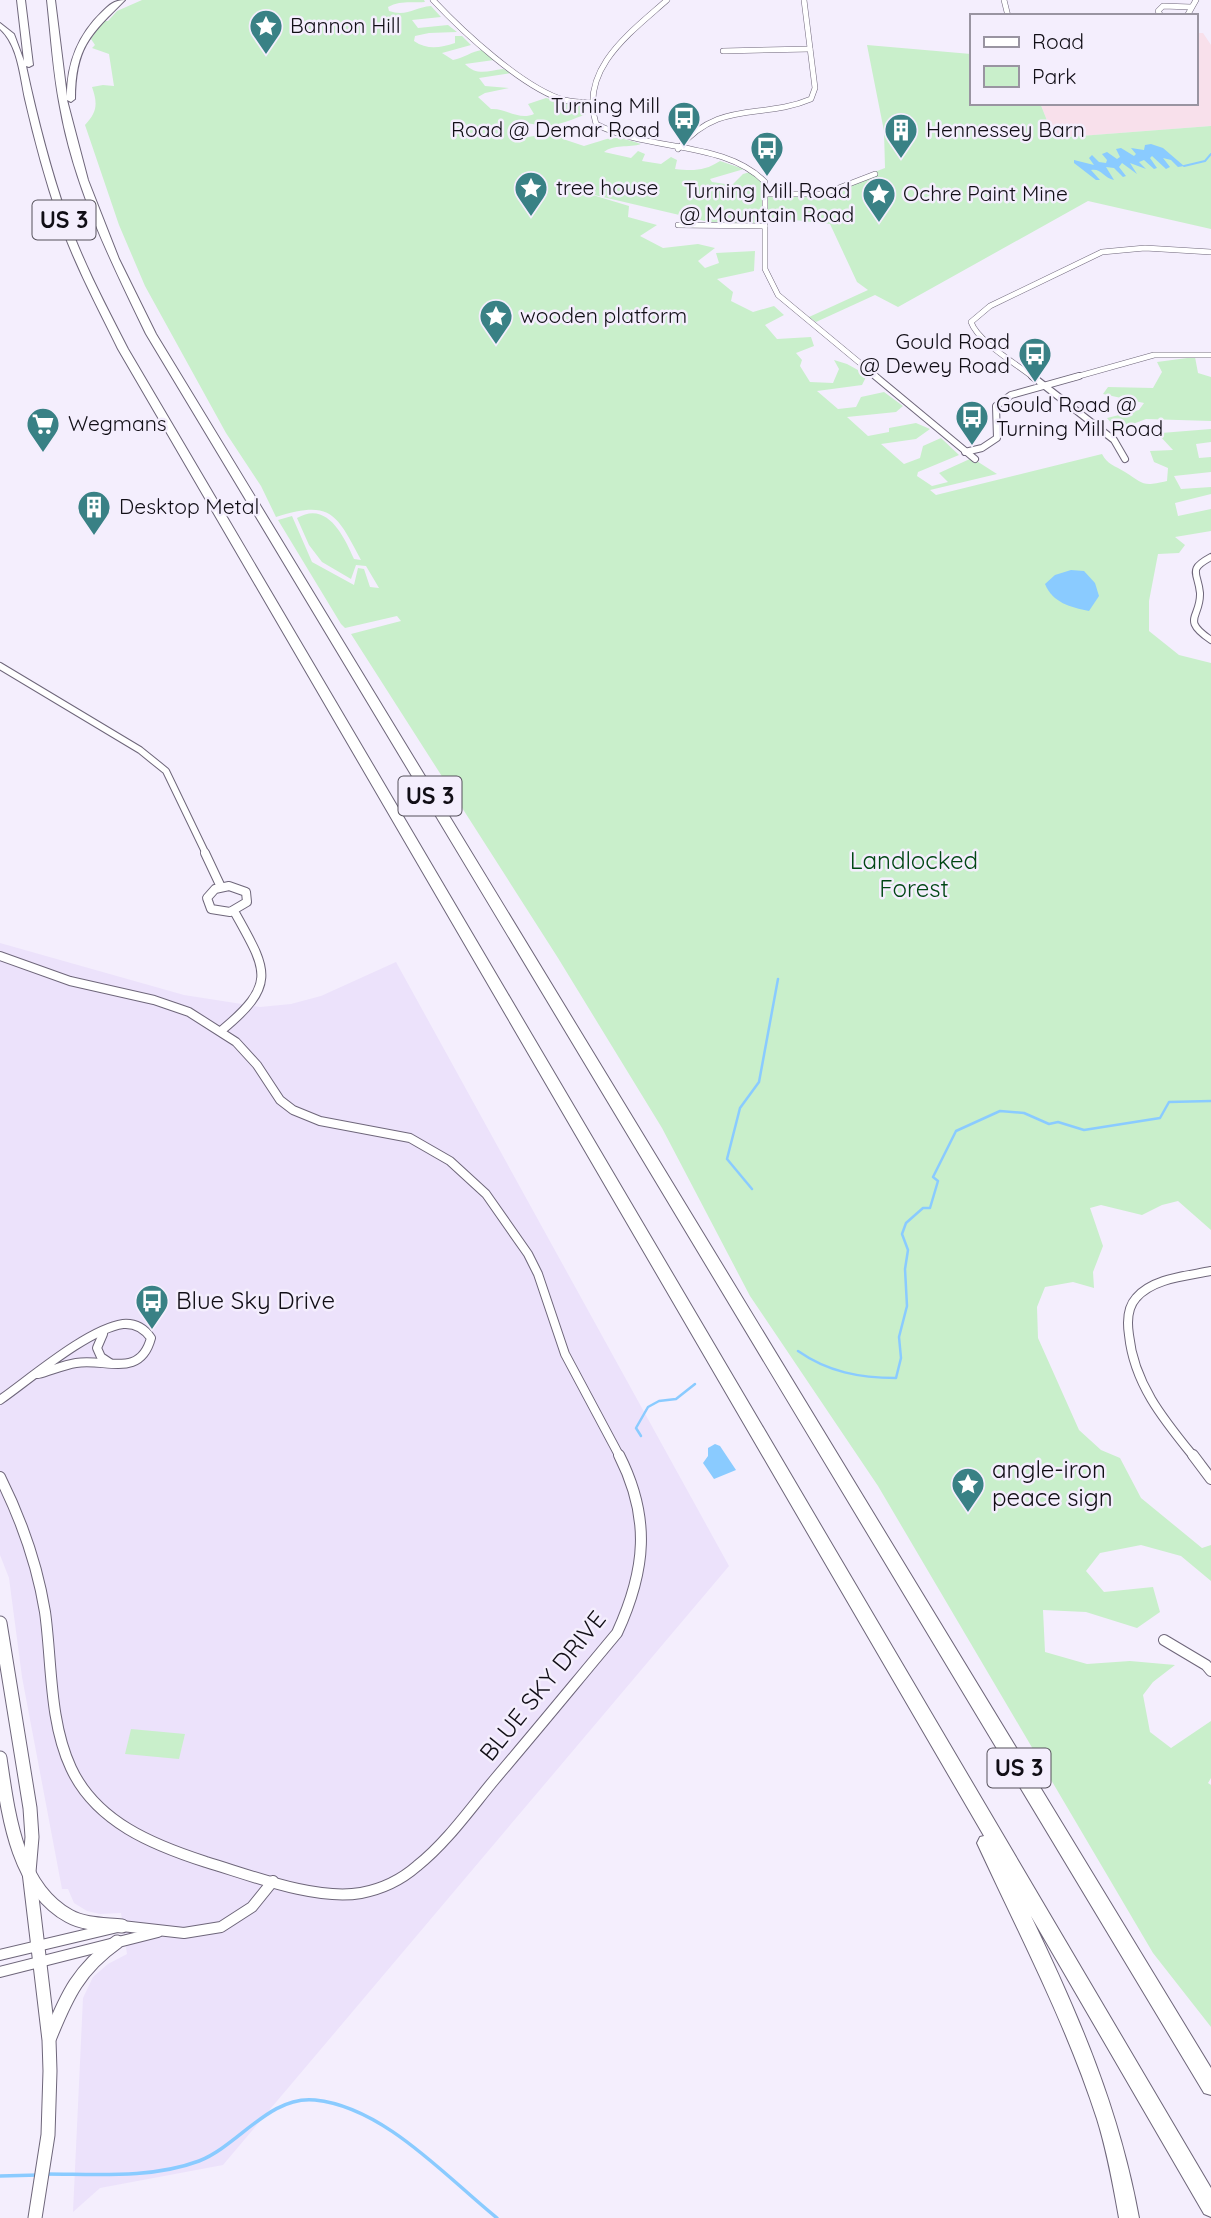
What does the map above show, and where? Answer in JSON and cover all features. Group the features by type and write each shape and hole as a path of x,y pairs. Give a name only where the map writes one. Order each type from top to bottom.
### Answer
{"highway":[{"path":"21,0 37,124"},
{"name":"US 3","path":"51,0 60,86 81,171 101,229 128,290 157,345 1211,2086"},
{"path":"71,125 70,76 75,56 91,27 121,0"},
{"name":"US 3","path":"0,25 10,34 18,51 54,188 75,248 123,349 952,1769 1211,2207"},
{"path":"952,1769 1082,2053 1111,2138 1129,2218"}],"main road":[{"path":"0,1623 30,1808 32,1837 29,1872 49,2040 48,2135 37,2210"},
{"path":"0,1758 8,1812 29,1872 49,1899 70,1917 122,1926"},
{"path":"49,2040 80,1971 117,1942"}],"street":[{"path":"433,0 466,34 538,88 564,100 591,103"},
{"path":"667,0 610,55 594,84 591,103 594,120 602,129 625,137 749,167 762,178 766,194 765,269 778,295 975,459"},
{"path":"678,149 687,138 724,115 797,105 811,99 815,88 804,0"},
{"path":"1187,14 1196,0"},
{"path":"1160,14 1158,11 1163,6 1191,6"},
{"path":"723,51 810,49"},
{"path":"766,194 823,194 875,174"},
{"path":"678,225 765,226"},
{"path":"1125,459 1114,440 974,330 971,322 980,312 1102,252 1145,248 1211,252"},
{"path":"965,452 988,445 997,438 999,429 995,411 999,402 1011,394 1154,355 1211,355"},
{"path":"1211,557 1198,565 1194,573 1200,594 1191,616 1192,623 1199,632 1211,639"},
{"path":"0,666 132,745 166,771 221,887"},
{"path":"221,887 237,887 247,892 247,902 234,911 217,911 207,904 210,892 221,887"},
{"path":"222,1030 253,1004 263,979 261,962 234,911"},
{"name":"BLUE SKY DRIVE","path":"0,956 65,980 142,995 178,1006 222,1030 247,1052 277,1097 288,1108 315,1120 363,1126 411,1138 457,1165 482,1188 523,1247 537,1273 571,1368 624,1465 636,1499 643,1550 634,1598 617,1633 436,1850 413,1872 395,1882 368,1892 343,1896 314,1892 273,1881 169,1848 113,1819 75,1776 66,1755 59,1725 37,1567 29,1539 0,1477"},
{"path":"1211,1271 1147,1289 1131,1305 1127,1323 1128,1336 1146,1391 1211,1479"},
{"path":"0,1400 38,1374 112,1328 136,1325 145,1329 151,1338 149,1349 141,1359 126,1364 77,1363 38,1374"},
{"path":"112,1328 101,1336 97,1348 104,1360 116,1364"},
{"path":"1164,1640 1206,1665 1211,1671"},
{"path":"0,1955 122,1926 184,1933 221,1927 253,1907 273,1881"},
{"path":"0,1972 161,1931"}],"shaded area":[{"path":"1197,33 1203,33 1211,45 1211,126 1054,138 1041,105 1197,105"},
{"path":"0,943 184,995 260,1007 291,1004 321,996 396,962 729,1566 223,2165 100,2188 73,2212 83,1998 93,1977 108,1964 127,1954 121,1913 100,1914 87,1911 74,1903 68,1889 62,1889 22,1677 9,1578 0,1555"}],"green space":[{"name":"Landlocked Forest","path":"142,0 424,0 425,2 393,5 388,7 389,11 406,12 431,6 441,17 412,20 418,28 448,25 457,32 429,33 415,36 414,41 424,46 439,47 455,43 455,36 462,36 471,45 442,53 453,60 482,50 494,60 465,64 469,68 478,71 503,69 511,73 479,78 485,86 509,88 478,97 491,109 528,116 534,114 528,104 546,98 585,107 586,114 556,124 517,124 518,130 528,137 558,132 563,139 584,146 612,138 623,139 641,144 612,148 604,152 631,158 638,151 645,154 642,161 661,164 671,157 677,160 675,169 699,169 720,161 744,169 710,179 712,182 732,185 743,174 750,172 762,182 763,191 821,192 885,168 884,131 867,45 970,54 970,105 1041,105 1054,138 1211,126 1211,229 1088,201 898,307 875,295 816,322 809,317 868,290 857,282 830,224 758,216 757,222 753,223 709,222 586,193 629,206 628,217 657,225 640,236 663,248 698,244 715,248 698,261 705,268 719,263 716,253 755,251 754,271 717,279 733,292 731,301 753,312 774,306 784,315 765,325 777,339 811,337 814,346 796,353 802,360 800,366 810,382 833,383 839,369 834,360 867,375 862,385 817,391 838,409 856,407 861,397 884,392 903,406 896,412 847,417 868,436 889,432 889,428 916,423 930,429 916,439 881,444 904,464 920,458 923,446 941,438 959,455 918,472 917,476 932,486 948,482 939,473 972,458 997,474 930,490 936,495 1102,454 1109,463 1140,482 1153,484 1167,481 1168,468 1154,462 1150,451 1173,450 1159,435 1211,429 1211,442 1196,444 1199,458 1211,457 1211,472 1174,476 1181,489 1211,487 1211,494 1175,503 1178,516 1211,509 1211,531 1175,537 1185,545 1179,553 1158,554 1149,601 1149,631 1179,655 1211,663 1211,1230 1178,1201 1142,1215 1101,1205 1090,1208 1103,1246 1093,1272 1094,1288 1073,1282 1045,1287 1037,1307 1038,1338 1079,1430 1101,1450 1120,1458 1141,1498 1202,1548 1211,1545 1211,1581 1181,1556 1141,1545 1100,1553 1086,1571 1104,1592 1153,1587 1160,1612 1137,1628 1086,1612 1043,1610 1045,1652 1087,1664 1130,1661 1175,1665 1153,1682 1143,1695 1150,1732 1171,1748 1211,1721 1211,1778 1208,1783 1211,1785 1211,2027 1153,1953 878,1486 750,1296 662,1128 558,958 351,634 401,621 397,616 345,628 341,624 278,520 292,516 312,562 354,585 358,568 364,569 370,587 379,588 366,566 356,565 351,579 322,562 309,545 297,518 317,514 333,523 354,559 361,560 345,531 330,514 309,510 276,517 261,486 226,433 145,286 119,225 85,125 95,108 92,87 114,86 109,54 92,48 95,45 91,39 103,21 108,21 117,11"},
{"path":"1195,357 1198,373 1211,377 1211,421 1146,419 1125,427 1113,425 1107,418 1139,410 1144,403 1103,394 1108,387 1153,388 1162,372 1157,362"},
{"path":"131,1729 185,1734 179,1759 125,1754"}],"water":[{"path":"1145,145 1163,148 1184,166 1178,167 1171,160 1163,158 1170,167 1166,169 1152,156 1150,158 1157,168 1154,169 1144,160 1139,162 1146,169 1130,163 1137,174 1122,163 1119,167 1126,176 1123,177 1114,168 1106,167 1114,180 1097,170 1091,170 1100,180 1096,180 1074,163 1074,160 1094,165 1089,158 1092,155 1099,162 1106,163 1107,160 1102,154 1107,152 1117,159 1120,157 1116,149 1121,148 1134,156 1136,154 1131,148 1144,150"},
{"path":"1071,570 1084,571 1095,583 1099,596 1089,611 1057,600 1045,584 1055,575"},
{"path":"715,1444 720,1446 736,1470 714,1479 703,1463 708,1456 708,1448"}],"waterway":[{"path":"1184,166 1205,161 1211,154"},
{"path":"752,1189 727,1159 740,1108 759,1082 778,979"},
{"path":"798,1351 833,1369 870,1377 896,1378 901,1358 899,1337 907,1306 905,1269 908,1250 902,1234 906,1223 923,1208 930,1208 938,1181 933,1177 956,1131 1000,1111 1024,1113 1049,1124 1058,1122 1084,1130 1160,1118 1169,1102 1211,1101"},
{"path":"641,1436 636,1428 648,1407 659,1401 676,1399 695,1384"},
{"path":"45,2174 123,2174 181,2167 213,2154 283,2105 315,2100 341,2105 389,2130 413,2146 497,2218"},
{"path":"0,2176 39,2175"}],"place":[{"name":"Bannon Hill","path":"266,56"},
{"name":"Turning Mill Road @ Demar Road","path":"684,148"},
{"name":"Hennessey Barn","path":"901,160"},
{"name":"Turning Mill Road @ Mountain Road","path":"767,178"},
{"name":"tree house","path":"531,218"},
{"name":"Ochre Paint Mine","path":"879,224"},
{"name":"wooden platform","path":"496,346"},
{"name":"Gould Road @ Dewey Road","path":"1035,384"},
{"name":"Gould Road @ Turning Mill Road","path":"972,447"},
{"name":"Wegmans","path":"43,454"},
{"name":"Desktop Metal","path":"94,537"},
{"name":"Blue Sky Drive","path":"152,1331"},
{"name":"angle-iron peace sign","path":"968,1514"}]}
